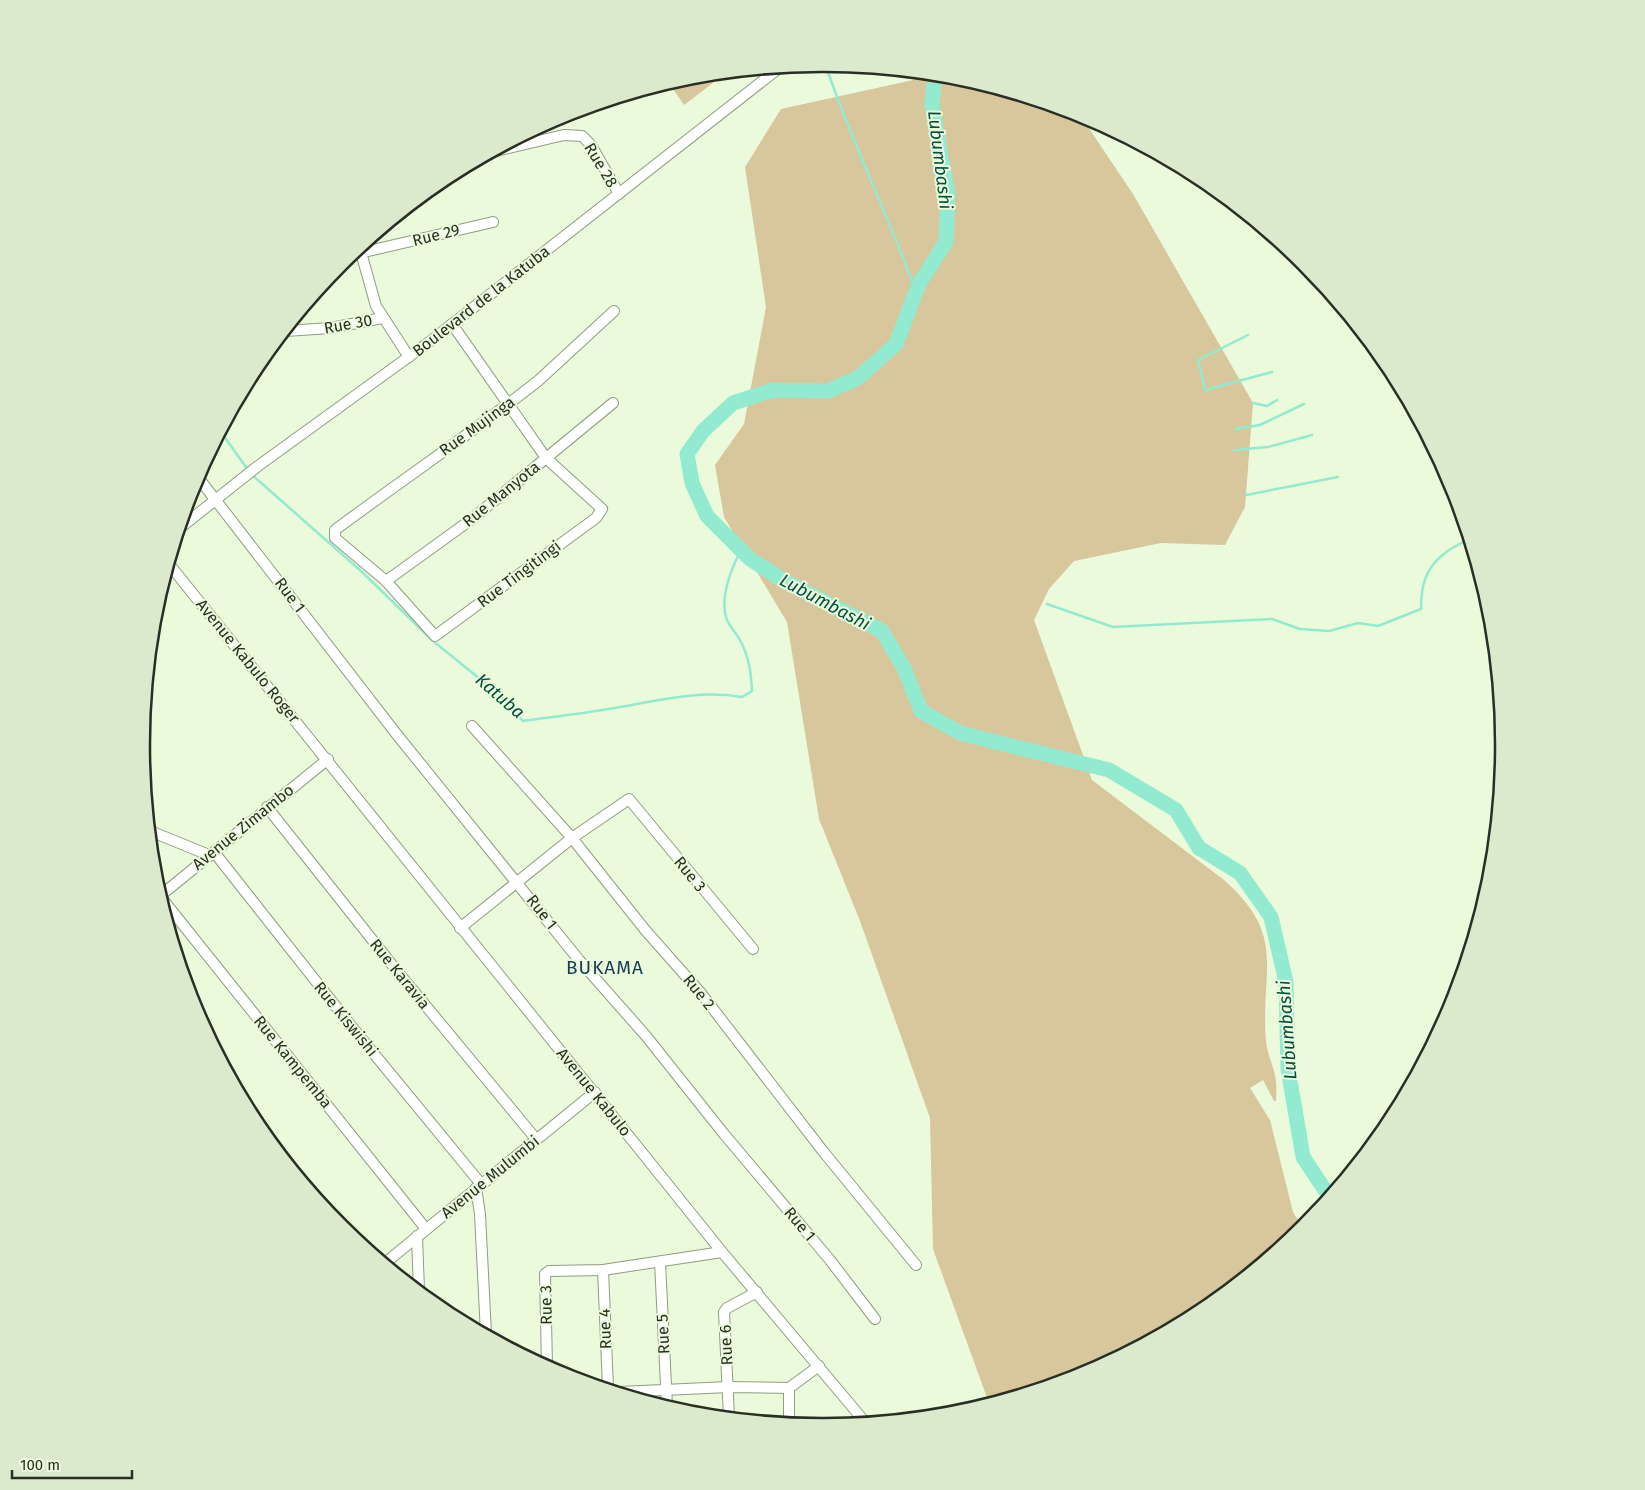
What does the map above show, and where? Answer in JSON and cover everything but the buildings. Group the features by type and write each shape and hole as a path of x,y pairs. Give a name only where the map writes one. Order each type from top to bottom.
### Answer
{"street":[{"name":"Boulevard de la Katuba","path":"189,521 254,469 409,357 770,75"},
{"name":"Rue 28","path":"518,146 564,135 582,136 591,145 619,194"},
{"name":"Rue 29","path":"368,250 492,222"},
{"path":"359,258 382,318 409,357"},
{"name":"Rue Mujinga","path":"386,581 335,538 334,532 538,381 614,311"},
{"name":"Rue 30","path":"293,331 331,328 382,318"},
{"path":"452,324 546,458"},
{"name":"Rue Manyota","path":"386,581 472,519 613,403"},
{"name":"Rue Tingitingi","path":"386,581 435,636 596,518 602,510 546,458"},
{"name":"Rue 1","path":"203,483 398,736 518,882 579,960 646,1036 718,1127 830,1260 875,1319"},
{"name":"Avenue Kabulo Roger","path":"173,569 328,759"},
{"name":"Rue 2","path":"472,726 572,838 646,931 700,992 822,1150 916,1265"},
{"name":"Avenue Zimambo","path":"166,891 328,759"},
{"name":"Avenue Kabulo","path":"328,759 460,928 595,1092 722,1252 860,1416"},
{"name":"Rue 3","path":"572,838 629,799 753,949"},
{"name":"Rue Karavia","path":"267,808 397,971 536,1139"},
{"path":"156,833 211,854"},
{"path":"460,928 572,838"},
{"name":"Rue Kiswishi","path":"211,854 479,1186"},
{"name":"Rue Kampemba","path":"171,910 426,1229"},
{"name":"Avenue Mulumbi","path":"389,1259 595,1092"},
{"path":"479,1186 486,1327"},
{"path":"417,1236 419,1283"},
{"path":"603,1270 722,1252"},
{"name":"Rue 5","path":"660,1262 667,1399"},
{"name":"Rue 3","path":"547,1358 545,1274 549,1271 603,1270"},
{"name":"Rue 4","path":"603,1270 608,1383"},
{"name":"Rue 6","path":"729,1411 724,1312 727,1308 757,1292"},
{"path":"636,1391 788,1388 819,1366"},
{"path":"788,1388 789,1416"}],"shaded area":[{"path":"917,79 997,95 1039,108 1089,128 1133,194 1253,403 1245,507 1225,545 1161,543 1074,561 1049,589 1034,620 1092,780 1224,880 1244,900 1257,919 1264,937 1267,955 1266,1041 1275,1077 1276,1101 1274,1101 1263,1080 1250,1088 1270,1120 1293,1212 1298,1221 1232,1279 1159,1327 1120,1348 1080,1366 1039,1382 987,1397 933,1249 930,1118 860,921 819,819 787,622 724,517 715,465 744,424 766,307 745,167 781,109"},
{"path":"715,81 684,105 673,89"}],"waterway":[{"path":"828,72 916,292"},
{"name":"Lubumbashi","path":"934,82 932,105 948,194 946,242 919,284 896,344 858,378 828,391 773,390 733,403 703,431 687,454 692,483 707,516 750,559 784,581 882,631 904,668 921,711 960,733 1109,770 1176,810 1199,848 1240,873 1271,917 1286,982 1288,1069 1303,1157 1326,1191"},
{"path":"1248,335 1198,360 1205,390 1272,372"},
{"path":"1253,403 1267,406 1277,400"},
{"path":"1235,429 1260,425 1304,404"},
{"path":"1234,450 1268,447 1312,435"},
{"name":"Katuba","path":"225,437 248,470"},
{"name":"Katuba","path":"251,474 361,571 433,641 485,683 523,721 692,695 742,697 752,691 746,652 728,623 724,603 727,584 741,550"},
{"path":"1246,495 1338,477"},
{"path":"1047,604 1113,627 1272,619 1300,629 1329,631 1358,623 1378,626 1421,609 1423,585 1429,571 1438,559 1463,542"}],"district":[{"name":"BUKAMA","path":"605,967"}]}
